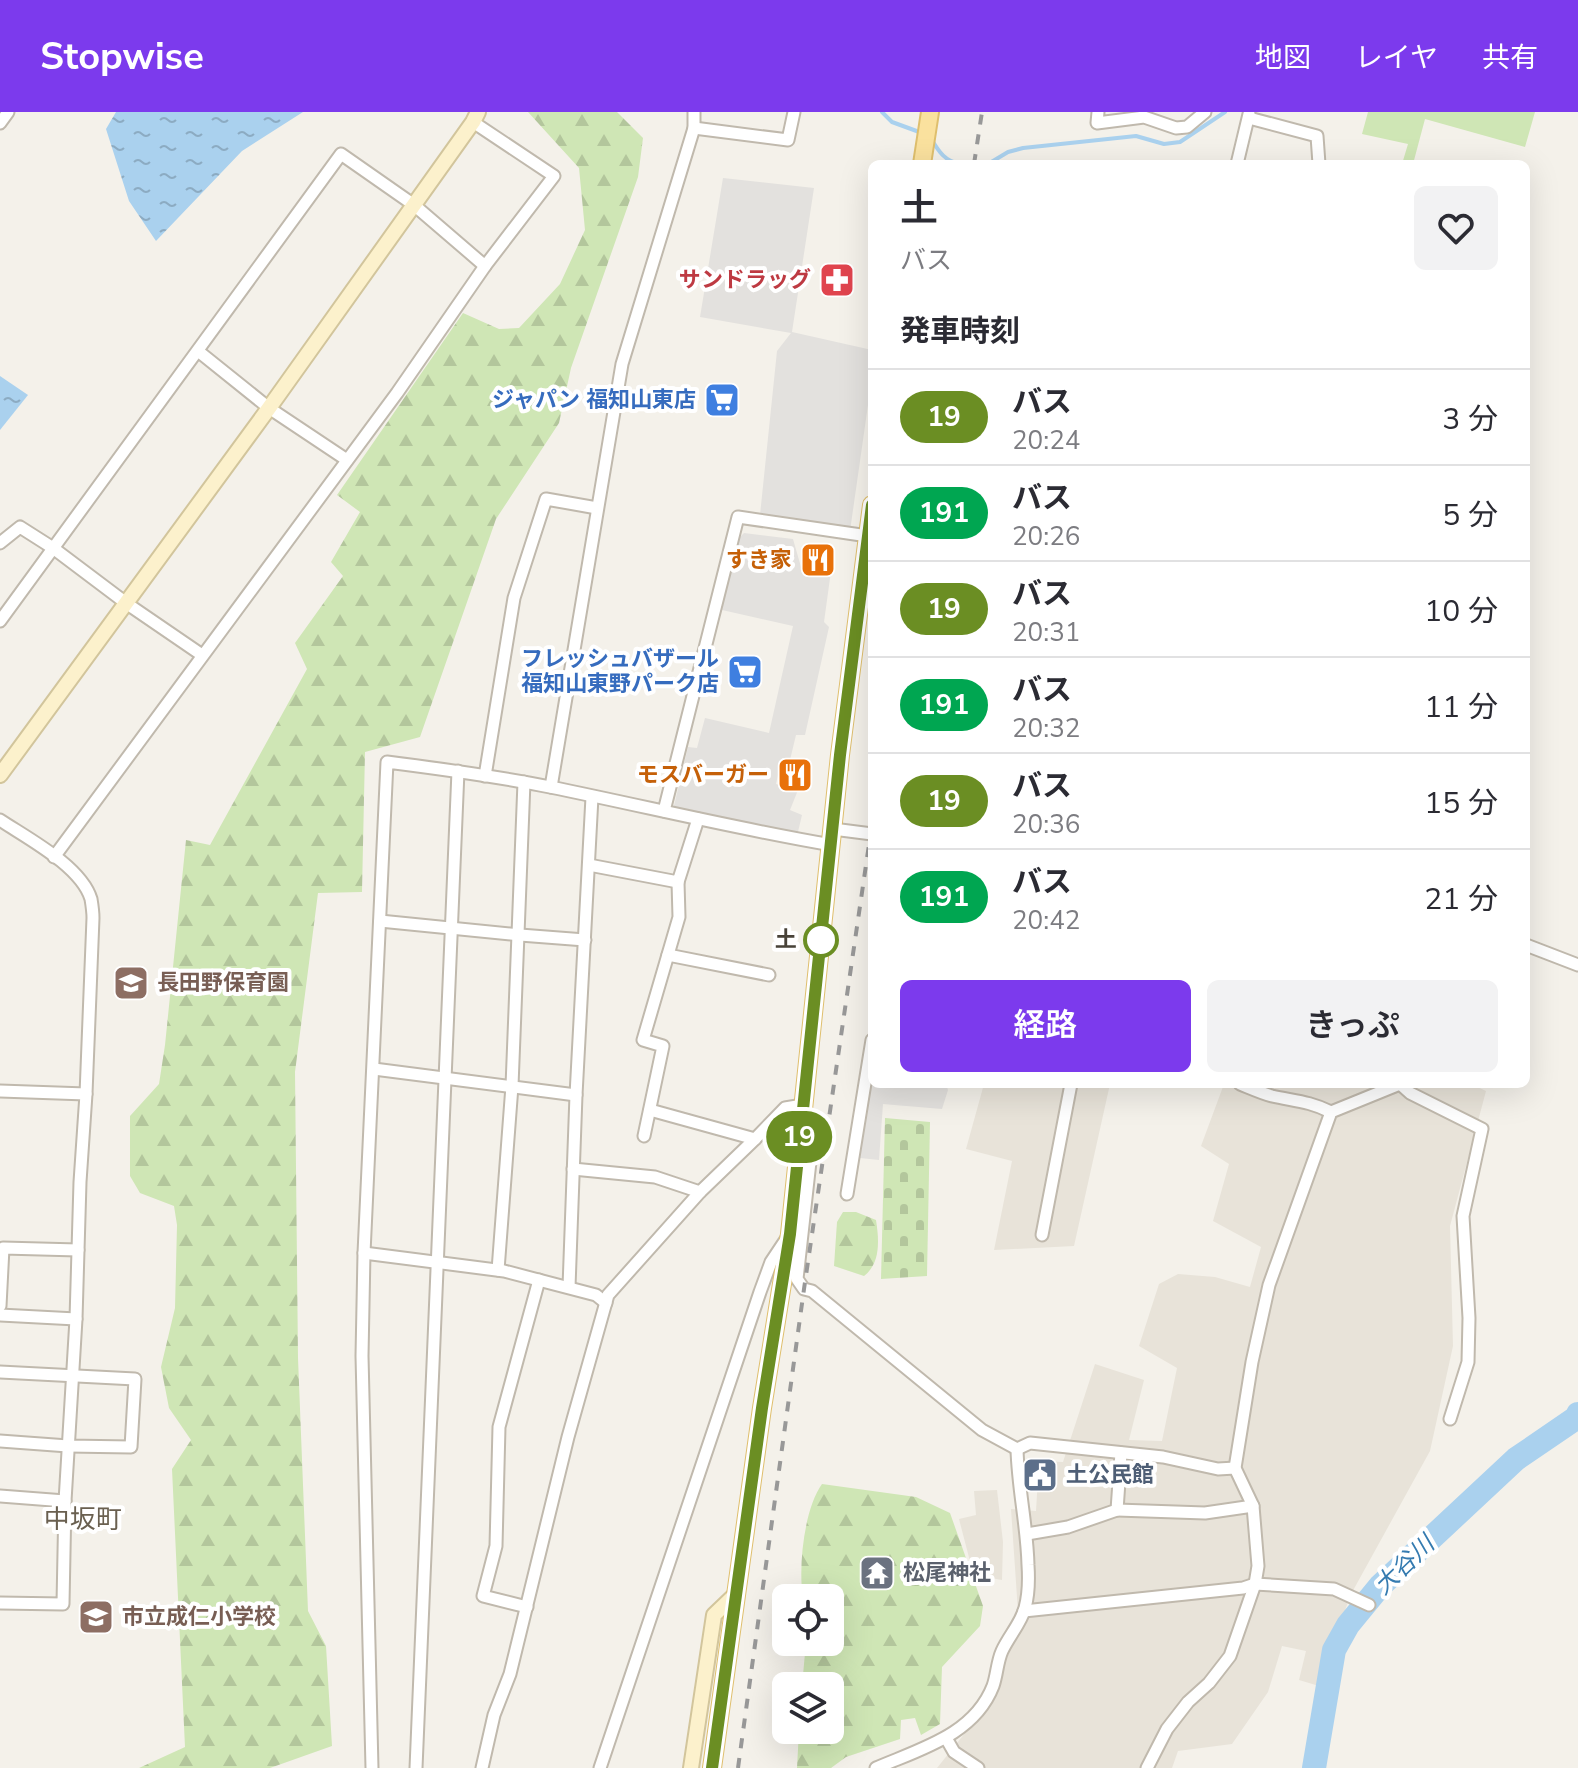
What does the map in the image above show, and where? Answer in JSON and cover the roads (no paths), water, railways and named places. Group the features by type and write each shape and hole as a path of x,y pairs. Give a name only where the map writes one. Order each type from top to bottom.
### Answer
{"main road":[{"path":"923,160 930,112"},
{"path":"712,1768 762,1408 790,1234 842,740 868,536"}],"street":[{"path":"0,123 8,112"},
{"path":"551,787 622,364 694,128 694,112"},
{"path":"694,128 788,140 794,112"},
{"path":"1098,112 1097,123 1144,117 1176,128 1187,127 1205,112"},
{"path":"1168,125 1171,112"},
{"path":"1238,160 1249,115 1317,136 1319,160"},
{"path":"0,775 269,408 475,117 554,176 54,857"},
{"path":"0,621 341,154 414,205 485,266"},
{"path":"198,351 269,408 347,460"},
{"path":"485,776 514,598 546,499 597,508"},
{"path":"664,811 738,517 868,536"},
{"path":"0,543 20,527 202,655"},
{"path":"372,1768 362,1371 364,1253 387,762 524,782 698,819 832,837 868,834"},
{"path":"416,1768 458,771"},
{"path":"498,1270 512,1086 524,782"},
{"path":"569,1287 592,797"},
{"path":"644,1136 663,1046 643,1040 679,917 678,882 698,819"},
{"path":"0,820 77,876 90,897 93,918 65,1501 63,1604 0,1603"},
{"path":"589,865 678,882"},
{"path":"380,921 585,940"},
{"path":"1530,947 1578,965"},
{"path":"668,955 769,975"},
{"path":"847,1194 868,1065"},
{"path":"374,1069 576,1095"},
{"path":"1042,1235 1070,1088"},
{"path":"1250,1088 1271,1096 1300,1100 1331,1112 1390,1088"},
{"path":"1404,1088 1482,1129 1463,1216 1469,1318 1468,1362 1450,1419"},
{"path":"0,1091 86,1094"},
{"path":"482,1768 494,1715 510,1674 568,1437 608,1295 700,1192 785,1108 803,1105"},
{"path":"650,1110 755,1139"},
{"path":"1147,1768 1167,1729 1230,1656 1255,1584 1258,1566 1253,1506 1235,1468 1252,1362 1269,1285 1331,1112"},
{"path":"800,1134 812,1144 797,1279 804,1289 812,1291 982,1430 1017,1449"},
{"path":"573,1169 655,1177 700,1192"},
{"path":"600,1768 760,1292 771,1262 790,1234"},
{"path":"0,1306 3,1248 78,1250"},
{"path":"364,1253 498,1270 596,1295 606,1303"},
{"path":"527,1607 483,1596 496,1546 499,1427 539,1280"},
{"path":"0,1315 76,1319"},
{"path":"0,1372 135,1379 131,1447 0,1441"},
{"path":"1017,1449 1030,1443 1163,1457 1218,1469 1235,1468"},
{"path":"876,1768 946,1738 972,1720 993,1685 1001,1653 1024,1611 1029,1591 1027,1534 1017,1449"},
{"path":"1117,1510 1121,1453"},
{"path":"0,1496 65,1501"},
{"path":"1027,1534 1068,1527 1117,1510 1205,1513 1253,1506"},
{"path":"1024,1611 1243,1588 1255,1584 1334,1589 1369,1605"},
{"path":"691,1768 714,1615 736,1594"},
{"path":"946,1738 954,1752 978,1768"}],"water":[{"path":"116,112 303,112 242,151 156,241 129,201 106,129"},
{"path":"0,376 28,395 0,430"}],"waterway":[{"path":"882,112 892,122 922,133"},
{"path":"995,160 1023,148 1136,136 1164,144 1180,142 1225,112"},
{"path":"932,140 949,160"},
{"name":"大谷川","path":"1314,1768 1334,1650 1348,1625 1380,1586 1516,1459 1578,1414"}],"railway":[{"path":"975,160 982,112"},
{"path":"738,1768 868,851"}],"place":[{"name":"サンドラッグ","path":"837,280"},
{"name":"ジャパン 福知山東店","path":"722,400"},
{"name":"すき家","path":"818,560"},
{"name":"フレッシュバザール 福知山東野パーク店","path":"745,672"},
{"name":"モスバーガー","path":"795,775"},
{"name":"土","path":"821,940"},
{"name":"長田野保育園","path":"131,983"},
{"name":"土公民館","path":"1040,1475"},
{"name":"松尾神社","path":"877,1573"},
{"name":"市立成仁小学校","path":"96,1617"}],"district":[{"name":"中坂町","path":"83,1519"}]}
